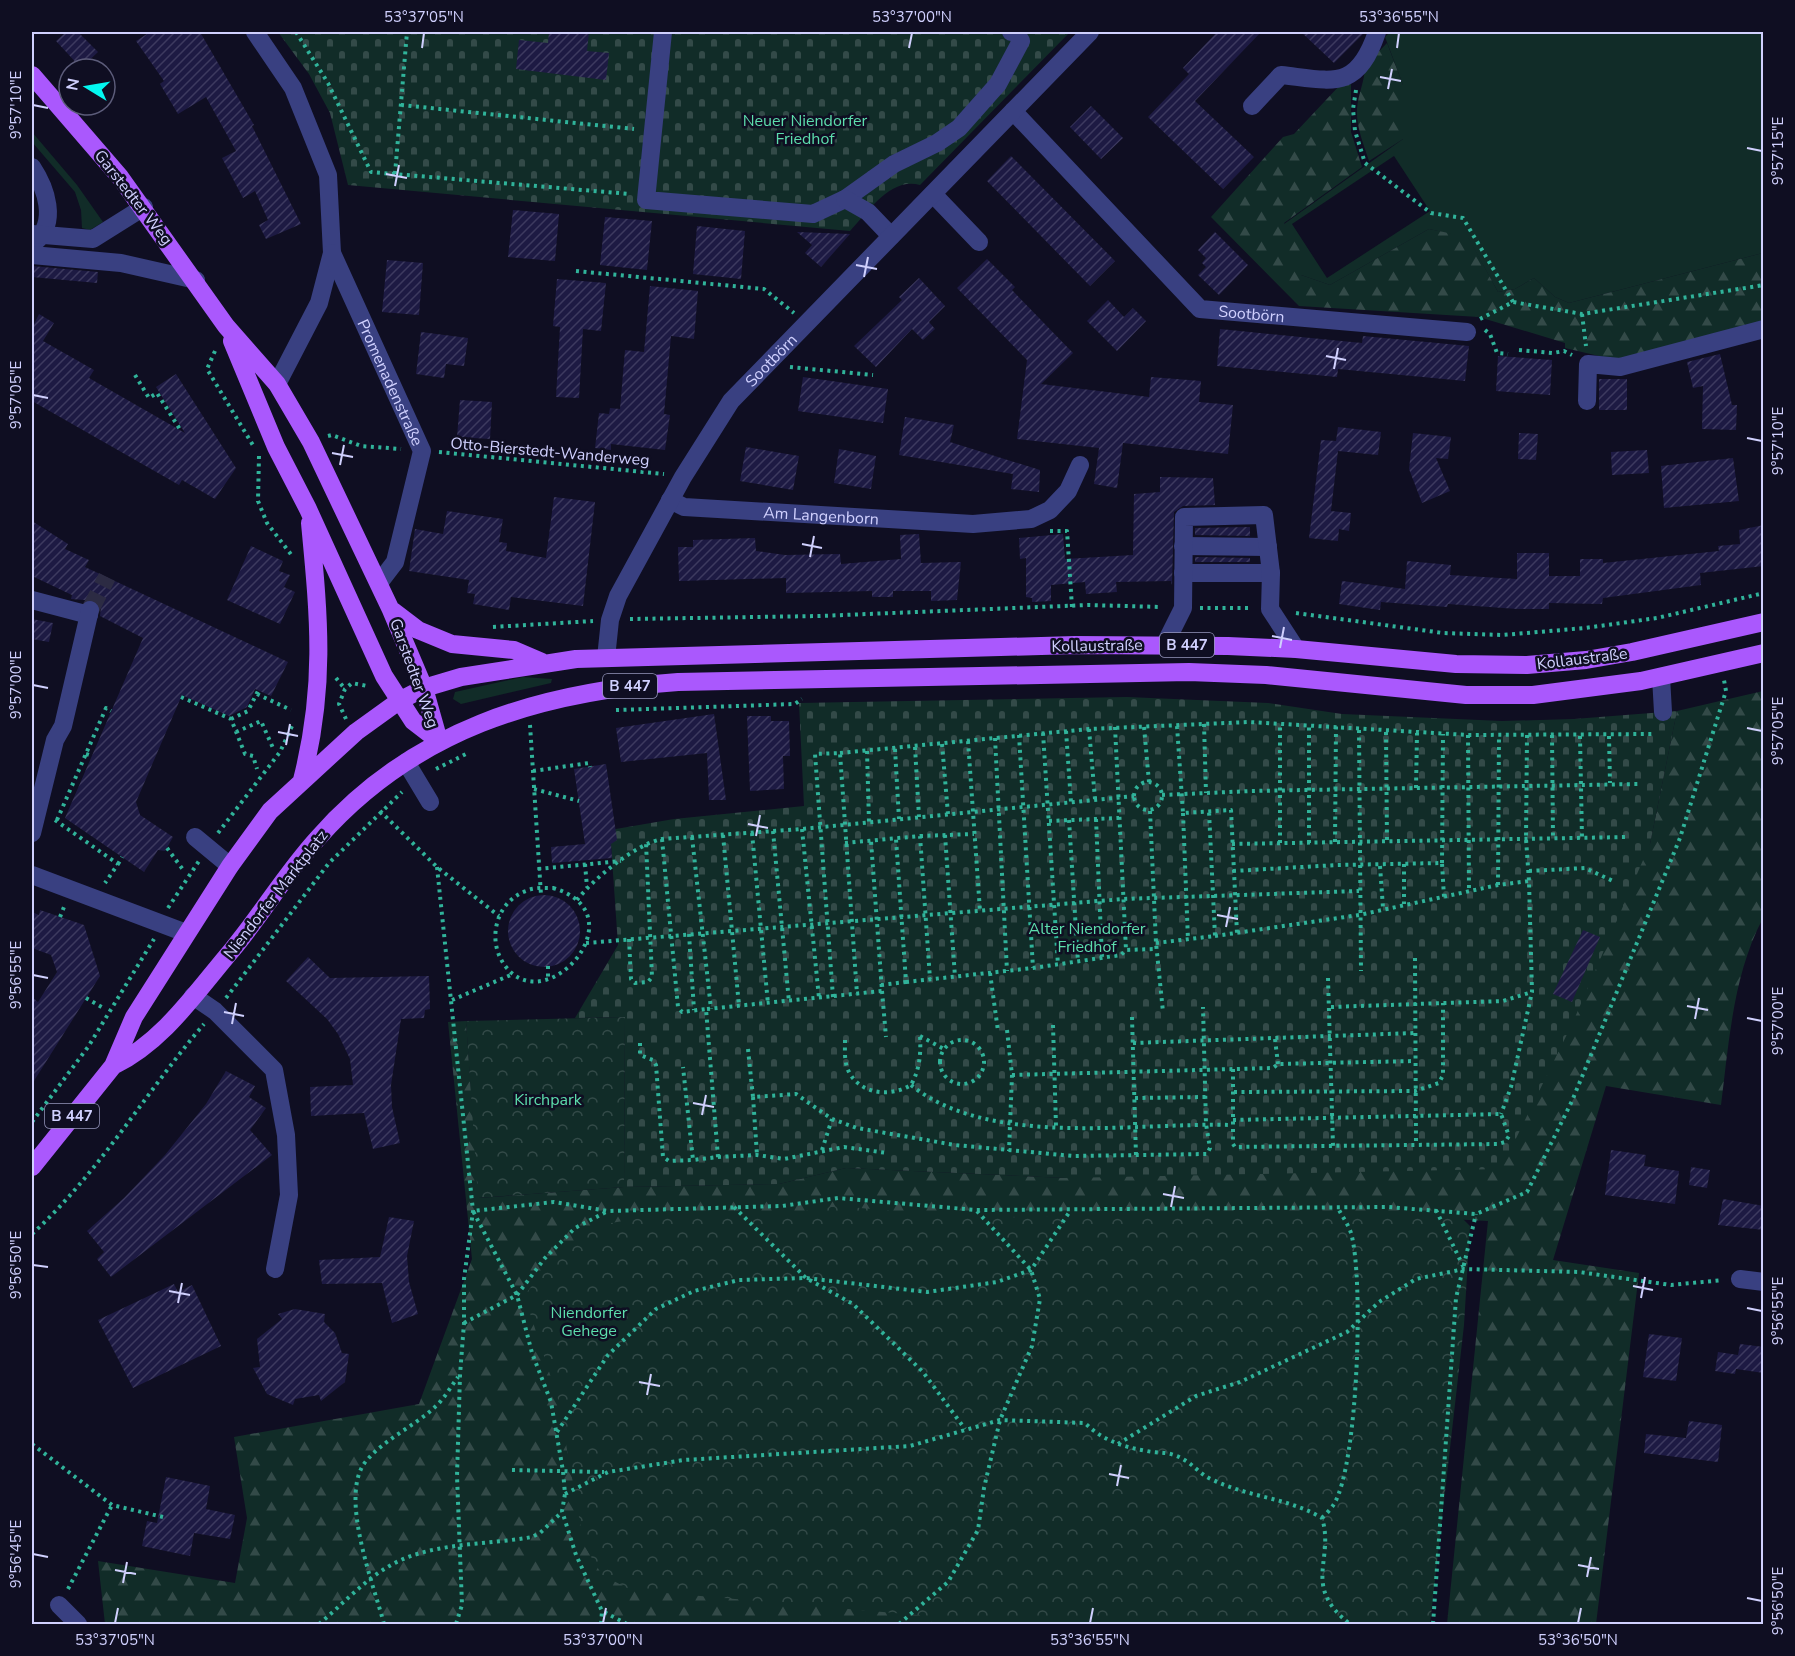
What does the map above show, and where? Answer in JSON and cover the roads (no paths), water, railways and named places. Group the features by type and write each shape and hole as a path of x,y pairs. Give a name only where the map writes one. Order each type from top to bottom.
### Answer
{"main road":[{"name":"Garstedter Weg","path":"32,75 144,207 226,326 277,384 311,442 392,610 424,688 439,741"},
{"name":"Garstedter Weg","path":"226,326 276,447 308,509 384,676 413,721 439,741"},
{"path":"302,780 311,742 320,668 308,509"},
{"path":"392,610 418,630 452,644 514,650 544,662"},
{"name":"Kollaustraße","path":"606,658 1165,644 1296,649 1456,664 1538,664 1632,652 1764,622"},
{"name":"Kollaustraße","path":"830,680 1189,672 1266,675 1432,692 1499,696 1562,693 1661,677 1764,653"},
{"name":"B 447","path":"32,1167 113,1066 134,1017 230,866 270,811 356,732 399,701 424,688 461,676 544,662 606,658"},
{"name":"Niendorfer Marktplatz","path":"113,1066 131,1057 177,1018 318,837 368,791 406,762 439,741 489,718 524,707 606,689 678,682 830,680"}],"street":[{"name":"Promenadenstraße","path":"255,32 292,88 328,175 332,253 319,303 277,384"},
{"path":"663,32 646,200 813,214 845,199 894,164 937,143 959,128 998,84 1022,35"},
{"name":"Sootbörn","path":"606,658 609,620 618,596 683,477 731,400 1090,32"},
{"path":"1252,106 1281,75 1330,80 1343,78 1357,70 1371,50 1377,32"},
{"name":"Sootbörn","path":"1012,111 1200,309 1467,327"},
{"path":"32,167 40,180 48,204 48,219 36,238"},
{"path":"933,194 979,242"},
{"path":"845,199 868,212 891,236"},
{"path":"36,238 93,239 144,207"},
{"name":"Promenadenstraße","path":"332,253 416,433 422,451 395,562 379,583"},
{"path":"32,255 121,263 196,280"},
{"path":"1587,401 1588,364 1620,367 1764,329"},
{"name":"Am Langenborn","path":"670,500 684,507 973,524 1031,519 1050,510 1068,491 1080,465"},
{"path":"1165,644 1183,608 1184,517 1264,515 1271,573 1270,609 1296,649"},
{"path":"1184,546 1268,547"},
{"path":"1183,573 1271,573"},
{"path":"32,600 89,613 63,726 55,740 32,833"},
{"path":"1661,677 1663,712"},
{"path":"406,762 430,802"},
{"path":"201,842 230,866"},
{"path":"32,875 186,933"},
{"path":"193,996 215,1011 274,1070 286,1135 289,1195 275,1269"},
{"path":"1740,1279 1764,1282"},
{"path":"59,1605 78,1624"}],"tunnel":[{"path":"90,610 107,577"}],"park label":[{"name":"Neuer Niendorfer Friedhof","path":"805,129"},
{"name":"Alter Niendorfer Friedhof","path":"1087,937"},
{"name":"Kirchpark","path":"548,1099"},
{"name":"Niendorfer Gehege","path":"589,1321"}]}
